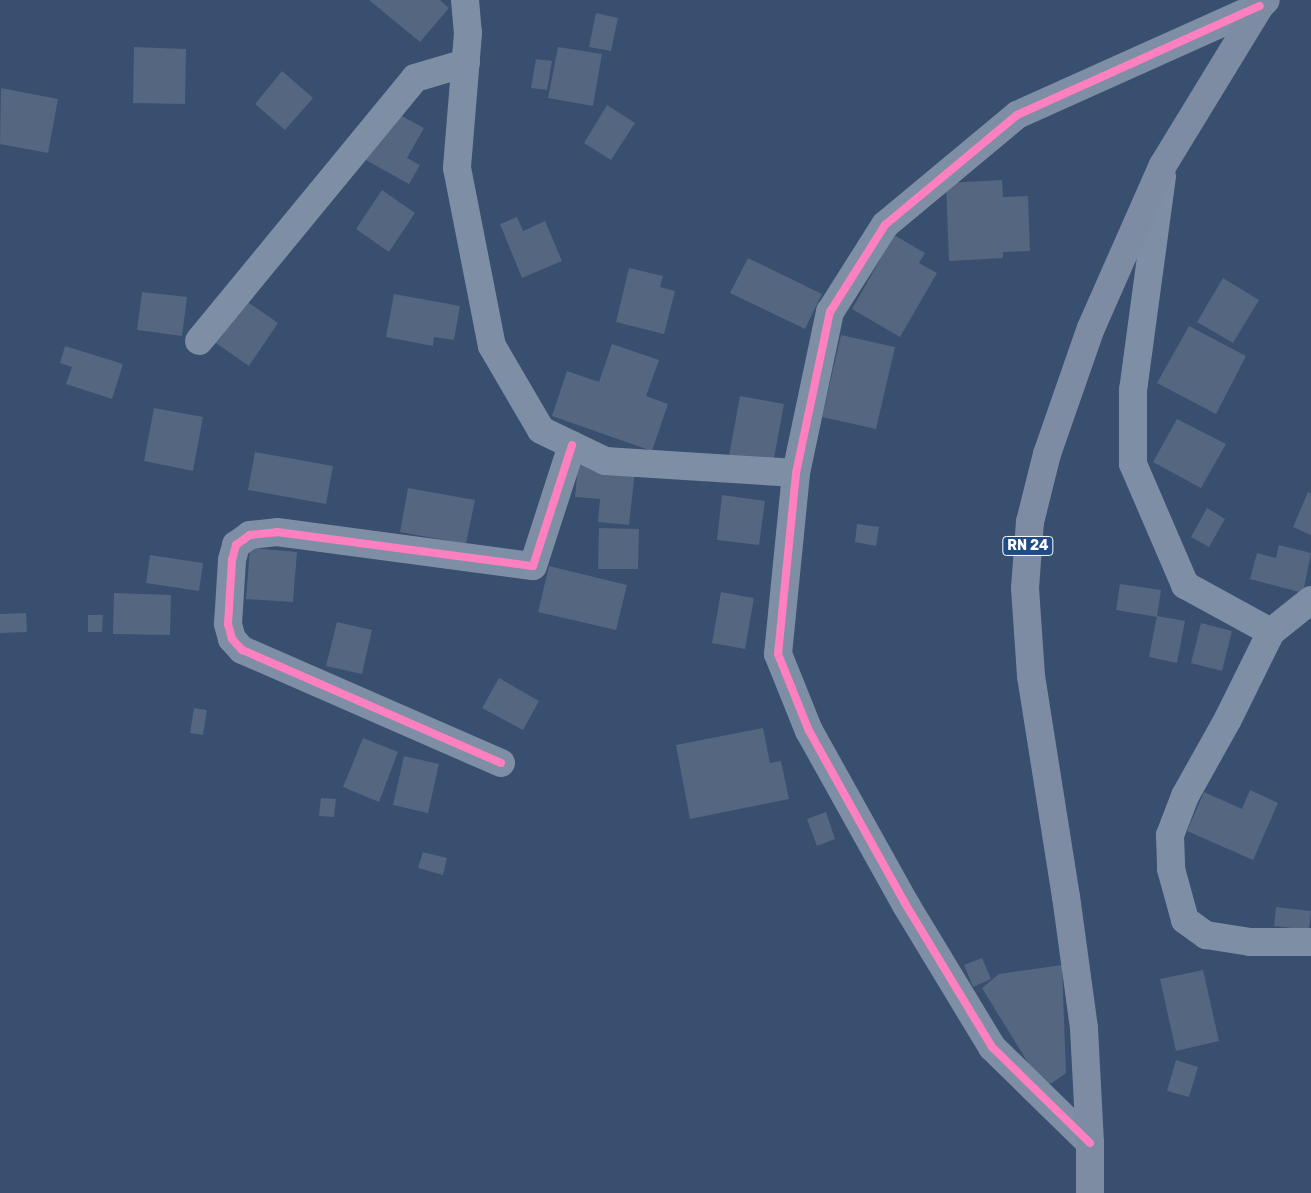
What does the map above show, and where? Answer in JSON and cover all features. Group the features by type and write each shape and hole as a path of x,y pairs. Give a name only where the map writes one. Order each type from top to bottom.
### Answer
{"main road":[{"name":"RN 24","path":"1090,1193 1090,1143 1084,1028 1066,897 1031,676 1025,588 1030,522 1047,454 1090,328 1163,165 1263,3"}],"street":[{"path":"464,0 468,32 457,168 492,346 542,430 605,461 796,474"},
{"path":"1090,1143 992,1047 906,905 809,731 778,654 796,474 830,312 885,225 1017,115 1263,3"},
{"path":"198,341 415,78 466,63"},
{"path":"1163,165 1133,390 1133,464 1185,585 1271,632"},
{"path":"501,763 242,650 232,639 228,624 232,560 236,545 250,535 277,532 533,566 572,445"},
{"path":"1311,600 1271,632 1228,719 1185,796 1170,835 1171,869 1185,920 1206,934 1250,942 1311,942"}],"building":[{"path":"369,0 440,0 449,8 420,42"},
{"path":"596,13 618,18 611,51 589,47"},
{"path":"134,47 186,49 185,104 133,103"},
{"path":"558,47 602,54 593,106 548,98"},
{"path":"536,59 552,61 547,90 531,88"},
{"path":"282,71 313,98 285,130 255,104"},
{"path":"1,88 58,99 48,153 0,144"},
{"path":"607,105 635,123 611,160 584,143"},
{"path":"391,110 424,128 407,158 420,165 409,184 364,159"},
{"path":"1002,180 1003,197 1028,196 1030,251 1003,252 1003,258 949,261 946,183"},
{"path":"382,190 415,213 389,252 356,229"},
{"path":"517,217 523,231 545,221 562,261 522,278 500,224"},
{"path":"894,235 925,253 919,263 937,273 900,337 852,309"},
{"path":"748,258 822,294 805,329 730,293"},
{"path":"629,268 663,276 660,287 675,291 664,334 616,322"},
{"path":"1223,278 1259,300 1233,343 1197,322"},
{"path":"142,292 187,297 182,336 137,330"},
{"path":"394,294 460,306 454,340 434,337 433,346 386,337"},
{"path":"242,298 278,323 249,366 213,341"},
{"path":"1189,326 1246,356 1216,414 1157,383"},
{"path":"841,335 895,347 876,429 822,417"},
{"path":"612,344 659,360 646,396 668,404 652,451 552,416 567,371 599,382"},
{"path":"65,346 123,364 112,399 66,384 72,367 60,363"},
{"path":"740,396 784,404 773,464 729,456"},
{"path":"154,408 203,417 193,471 144,461"},
{"path":"1177,419 1226,444 1201,488 1153,462"},
{"path":"255,452 333,466 326,504 248,490"},
{"path":"578,465 635,470 629,525 598,522 600,499 575,497"},
{"path":"408,488 475,500 466,544 400,532"},
{"path":"1308,492 1311,493 1311,535 1293,527"},
{"path":"722,495 765,501 759,545 717,540"},
{"path":"1207,508 1225,519 1209,547 1191,537"},
{"path":"857,524 879,527 876,546 855,542"},
{"path":"599,528 639,529 638,569 598,569"},
{"path":"1279,545 1311,553 1303,593 1250,579 1257,553 1276,558"},
{"path":"250,548 297,552 293,602 246,599"},
{"path":"150,555 203,563 199,591 146,583"},
{"path":"549,566 627,585 616,630 538,612"},
{"path":"1120,584 1161,590 1157,617 1116,610"},
{"path":"721,592 754,598 745,649 712,643"},
{"path":"114,593 171,595 170,635 113,634"},
{"path":"26,613 27,632 0,633 0,614"},
{"path":"88,615 103,615 102,632 88,632"},
{"path":"1157,616 1185,621 1177,663 1149,657"},
{"path":"337,622 372,630 362,674 326,666"},
{"path":"1201,623 1232,631 1222,671 1191,663"},
{"path":"499,678 539,701 523,730 482,708"},
{"path":"194,708 207,710 203,735 190,733"},
{"path":"763,728 770,763 781,761 789,799 690,819 676,745"},
{"path":"363,738 398,752 379,802 343,787"},
{"path":"404,756 439,764 428,813 393,805"},
{"path":"1250,790 1278,803 1253,860 1187,831 1204,792 1242,809"},
{"path":"321,798 336,799 334,817 319,816"},
{"path":"826,812 835,839 817,846 807,819"},
{"path":"423,852 447,858 443,875 418,868"},
{"path":"1276,907 1311,911 1309,930 1274,926"},
{"path":"982,958 991,979 973,987 964,965"},
{"path":"1062,965 1066,1073 1052,1083 1041,1084 982,988 999,974"},
{"path":"1203,970 1219,1041 1176,1051 1160,979"},
{"path":"1176,1060 1198,1067 1189,1097 1167,1091"}],"cycle path":[{"path":"1090,1143 992,1047 906,905 809,731 778,654 796,473 830,312 885,225 1017,115 1260,6"},
{"path":"501,763 242,650 232,639 228,624 232,560 236,545 250,535 277,532 533,566 572,445"}]}
